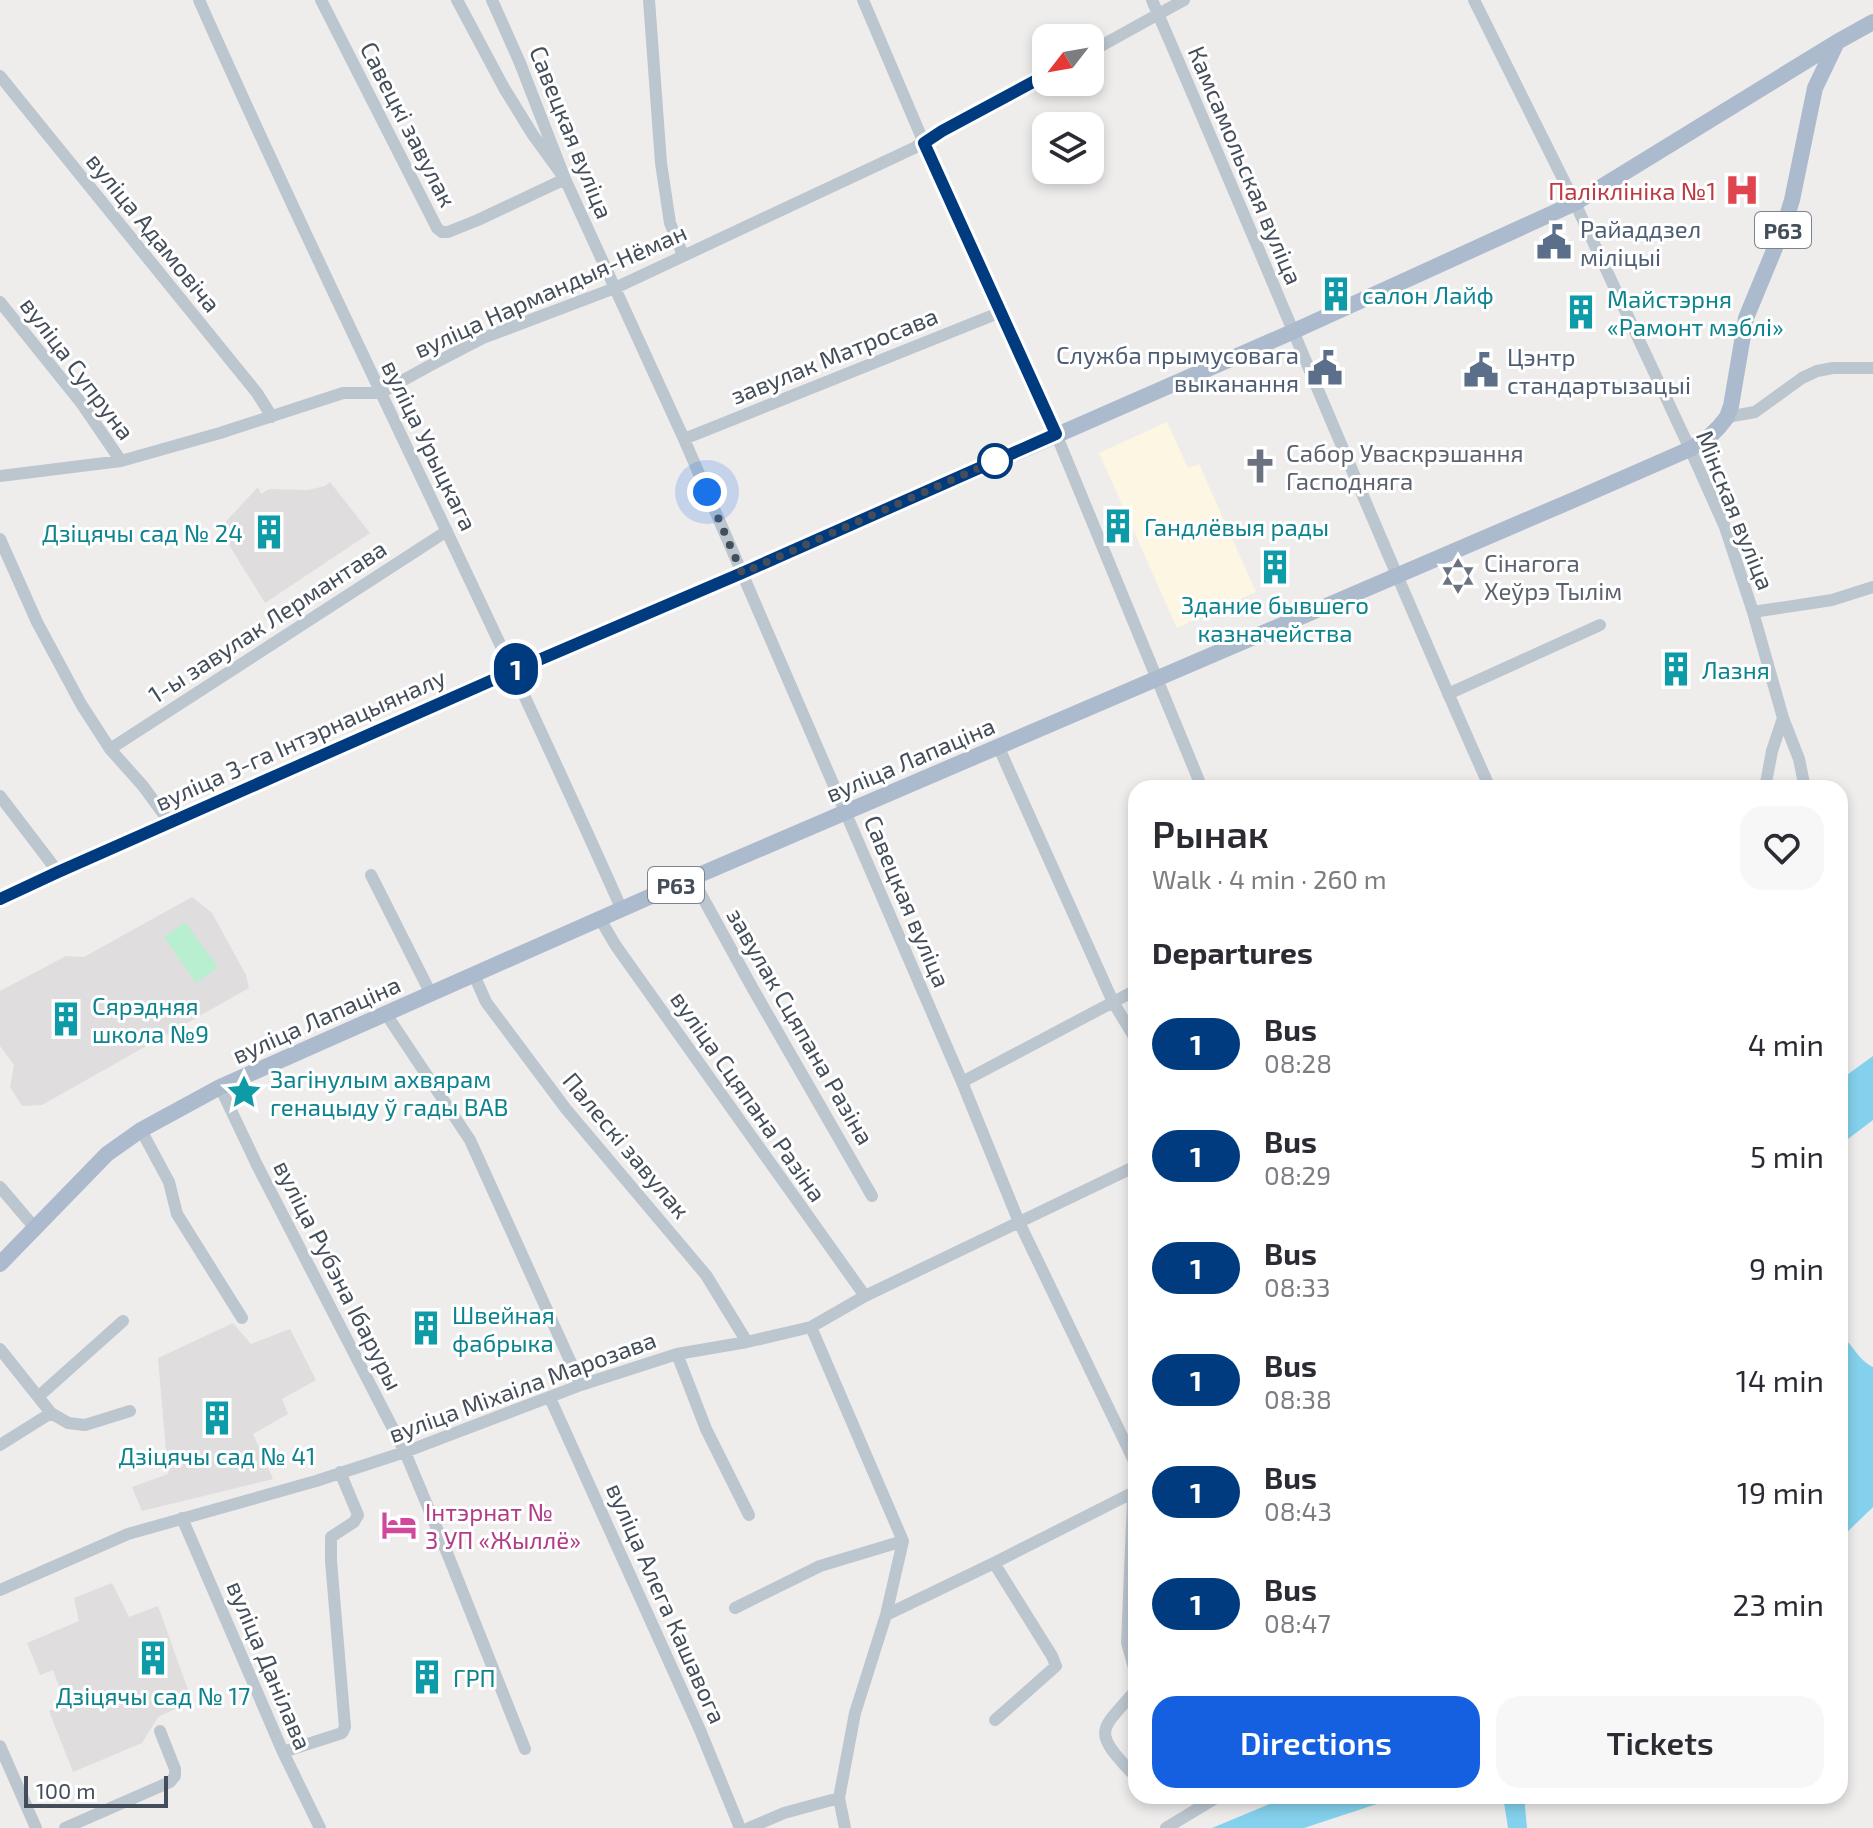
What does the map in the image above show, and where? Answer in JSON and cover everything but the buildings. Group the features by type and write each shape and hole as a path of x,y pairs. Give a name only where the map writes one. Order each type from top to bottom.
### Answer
{"main road":[{"name":"вуліца 3-га Інтэрнацыяналу","path":"0,899 513,671 1292,332 1575,203 1873,22"},
{"name":"Р63","path":"1727,417 1746,318 1784,226 1815,88 1837,42"},
{"path":"1784,74 1800,75 1815,88"},
{"name":"вуліца Лапаціна","path":"0,1264 107,1154 141,1130 220,1087 692,878 1690,449 1709,437 1727,417"}],"street":[{"name":"вуліца Урыцкага","path":"199,0 622,910"},
{"name":"Савецкі завулак","path":"321,0 437,228 442,232 478,220 565,179"},
{"path":"457,0 511,100 565,179"},
{"name":"Савецкая вуліца","path":"492,0 565,179 684,439 962,1082 1019,1222 1128,1448"},
{"path":"649,0 661,163 670,223 683,255"},
{"path":"863,0 1056,434 1199,780"},
{"name":"Камсамольская вуліца","path":"1152,0 1228,173 1396,577 1486,780"},
{"path":"1104,44 1184,0"},
{"name":"Мінская вуліца","path":"1474,0 1575,203 1725,527 1803,780"},
{"name":"вуліца Адамовіча","path":"0,76 257,393 272,417"},
{"name":"вуліца Нармандыя-Нёман","path":"0,476 121,461 343,393 380,393 483,338 615,288 924,143 1032,83"},
{"name":"вуліца Супруна","path":"0,302 82,404 121,461"},
{"name":"завулак Матросава","path":"684,439 1001,312"},
{"name":"вуліца Лапаціна","path":"1727,417 1755,412 1802,378 1817,371 1873,368"},
{"name":"1-ы завулак Лермантава","path":"110,749 447,531"},
{"path":"0,539 37,622 81,704 110,749 170,823"},
{"path":"1753,612 1832,600 1873,587"},
{"path":"1448,694 1600,625"},
{"path":"1767,780 1783,718"},
{"path":"999,748 1113,1002 1128,1027"},
{"path":"0,796 58,872"},
{"path":"371,875 431,994"},
{"name":"завулак Сцяпана Разіна","path":"692,878 872,1196"},
{"name":"вуліца Сцяпана Разіна","path":"600,919 616,946 865,1296"},
{"name":"Палескі завулак","path":"474,975 486,1002 566,1109 706,1275 747,1342"},
{"path":"962,1082 1128,994"},
{"path":"386,1014 470,1140 581,1385"},
{"name":"вуліца Рубэна Ібаруры","path":"220,1087 405,1452 525,1749"},
{"path":"141,1130 169,1182 177,1214 242,1318"},
{"name":"вуліца Міхаіла Марозава","path":"0,1590 128,1534 316,1481 405,1452 581,1385 677,1354 811,1327 865,1296 1128,1170"},
{"path":"0,1187 35,1228"},
{"path":"39,1396 123,1321"},
{"path":"811,1327 903,1541 886,1615 855,1713 839,1798 845,1828"},
{"path":"0,1349 51,1413 68,1423 85,1425 130,1411"},
{"path":"677,1354 706,1429 749,1515"},
{"name":"вуліца Алега Кашавога","path":"550,1398 700,1730 740,1828"},
{"path":"0,1445 51,1413"},
{"path":"283,1752 342,1733 345,1727 331,1537 354,1522 358,1515 340,1472"},
{"path":"886,1615 1128,1497"},
{"name":"вуліца Данілава","path":"182,1518 283,1752 320,1828"},
{"path":"735,1608 820,1566 903,1541"},
{"path":"994,1563 1056,1666 995,1720"},
{"path":"1128,1619 1128,1647"},
{"path":"1128,1699 1105,1725 1104,1735 1107,1744 1128,1764"},
{"path":"65,1828 170,1782 175,1776 175,1769 160,1731"},
{"path":"0,1746 36,1828"},
{"path":"749,1828 784,1813 839,1798"},
{"path":"1166,1828 1206,1804"}],"shaded area":[{"path":"1167,422 1188,468 1199,464 1256,592 1177,628 1099,453"},
{"path":"330,482 370,533 265,603 219,529 258,487 261,494 269,489 308,490"},
{"path":"192,897 212,913 246,975 249,988 42,1105 22,1106 10,1087 14,1065 0,1046 0,991 66,956 84,957"},
{"path":"233,1323 251,1344 290,1329 316,1380 282,1399 288,1414 253,1434 273,1479 142,1511 132,1487 168,1474 158,1358"},
{"path":"112,1583 129,1617 158,1606 192,1701 158,1717 142,1743 73,1772 49,1711 65,1703 53,1670 40,1675 27,1643 79,1621 74,1598"}],"green space":[{"path":"185,922 218,967 196,983 164,937"}],"water":[{"path":"1873,1056 1873,1120 1848,1139 1848,1074"},
{"path":"1848,1342 1873,1367 1873,1507 1848,1531"},
{"path":"1270,1804 1377,1804 1304,1828 1212,1828"},
{"path":"1504,1804 1525,1804 1527,1828 1508,1828"}],"bus line":[{"name":"1","path":"0,899 1056,434 924,143 1032,83"}],"place":[{"name":"Паліклініка №1","path":"1742,190"},
{"name":"Райаддзел міліцыі","path":"1554,242"},
{"name":"салон Лайф","path":"1336,294"},
{"name":"Майстэрня «Рамонт мэблі»","path":"1581,312"},
{"name":"Служба прымусовага выканання","path":"1325,368"},
{"name":"Цэнтр стандартызацыі","path":"1481,370"},
{"name":"Сабор Уваскрэшання Гасподняга","path":"1260,466"},
{"name":"Гандлёвыя рады","path":"1118,526"},
{"name":"Дзіцячы сад № 24","path":"269,532"},
{"name":"Здание бывшего казначейства","path":"1275,567"},
{"name":"Сінагога Хеўрэ Тылім","path":"1458,576"},
{"name":"Лазня","path":"1676,669"},
{"name":"Сярэдняя школа №9","path":"66,1019"},
{"name":"Загінулым ахвярам генацыду ў гады ВАВ","path":"244,1092"},
{"name":"Швейная фабрыка","path":"426,1328"},
{"name":"Дзіцячы сад № 41","path":"217,1418"},
{"name":"Інтэрнат № 3 УП «Жыллё»","path":"399,1525"},
{"name":"Дзіцячы сад № 17","path":"153,1658"},
{"name":"ГРП","path":"427,1677"}],"route":[{"path":"707,492 742,573 999,459 995,461"}]}
